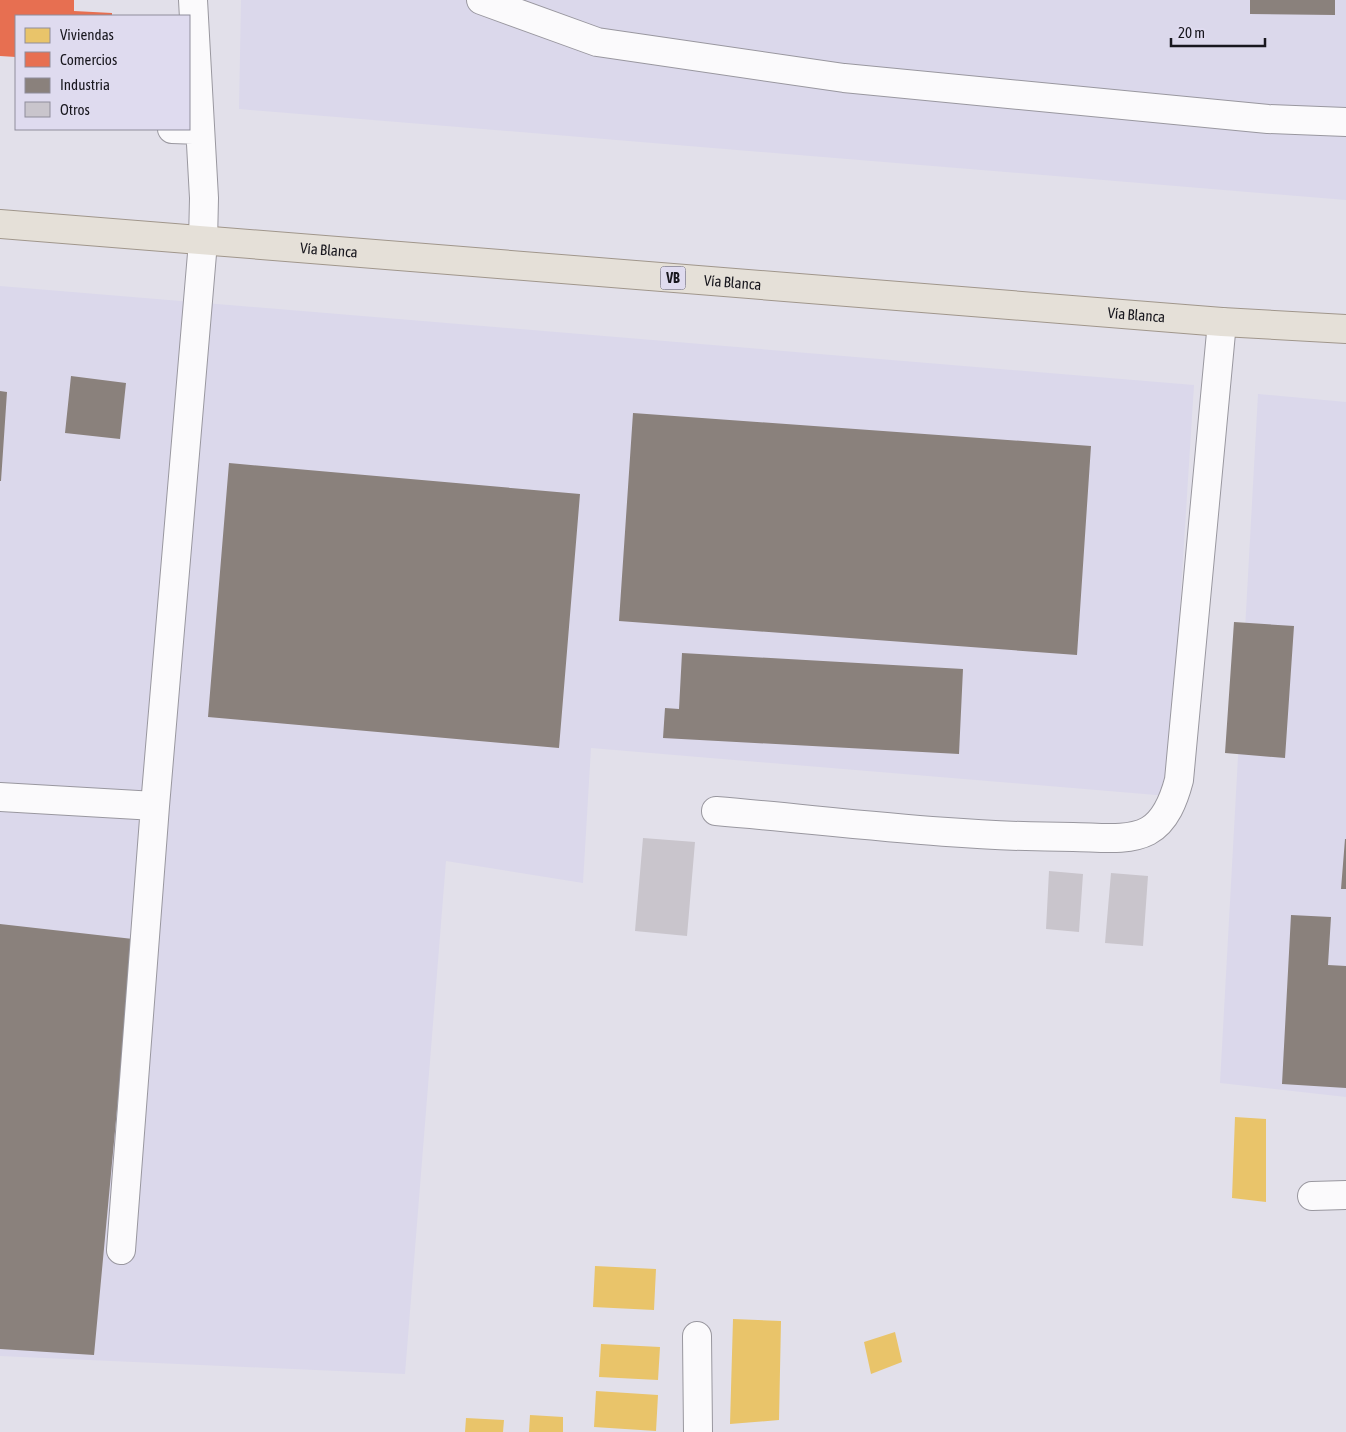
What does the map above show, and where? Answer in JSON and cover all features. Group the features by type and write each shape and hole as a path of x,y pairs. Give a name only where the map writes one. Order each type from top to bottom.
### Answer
{"main road":[{"name":"Vía Blanca","path":"0,224 203,242 1222,322 1346,329"}],"street":[{"path":"121,1250 155,806 203,242 204,198 193,0"},
{"path":"481,0 597,42 844,78 1268,119 1346,122"},
{"path":"190,130 200,130"},
{"path":"716,811 1021,837 1130,837 1149,830 1162,818 1174,799 1179,780 1222,322"},
{"path":"0,798 155,806"},
{"path":"1312,1196 1346,1195"},
{"path":"697,1336 698,1432"}],"shaded area":[{"path":"241,0 1346,0 1346,200 239,109"},
{"path":"0,286 1194,385 1168,796 591,748 583,883 446,861 405,1374 0,1356"},
{"path":"1258,394 1346,402 1346,1097 1220,1083"}],"building: Viviendas":[{"path":"1235,1117 1266,1119 1266,1202 1232,1198"},
{"path":"595,1266 656,1269 654,1310 593,1307"},
{"path":"733,1319 781,1321 779,1420 730,1424"},
{"path":"895,1332 902,1362 871,1374 864,1342"},
{"path":"601,1344 660,1347 658,1380 599,1377"},
{"path":"596,1391 658,1395 656,1431 594,1427"},
{"path":"530,1415 563,1417 563,1432 529,1432"},
{"path":"466,1418 504,1420 503,1432 465,1432"}],"building: Comercios":[{"path":"0,0 74,0 74,11 112,13 112,15 15,15 15,57 0,56"}],"building: Industria":[{"path":"1250,0 1335,0 1335,15 1250,14"},
{"path":"71,376 126,383 120,439 65,433"},
{"path":"0,391 7,392 1,481 0,481"},
{"path":"633,413 1091,446 1077,655 619,621"},
{"path":"229,463 580,494 559,748 208,717"},
{"path":"1234,622 1294,626 1285,758 1225,753"},
{"path":"682,653 963,669 959,754 663,738 665,708 679,709"},
{"path":"1345,839 1346,889 1341,889"},
{"path":"1291,915 1331,917 1328,965 1346,966 1346,1088 1282,1084"},
{"path":"0,924 133,939 94,1355 0,1349"}],"building: Otros":[{"path":"643,838 695,842 687,936 635,931"},
{"path":"1049,871 1083,874 1079,932 1046,929"},
{"path":"1111,873 1148,876 1143,946 1105,943"}]}
